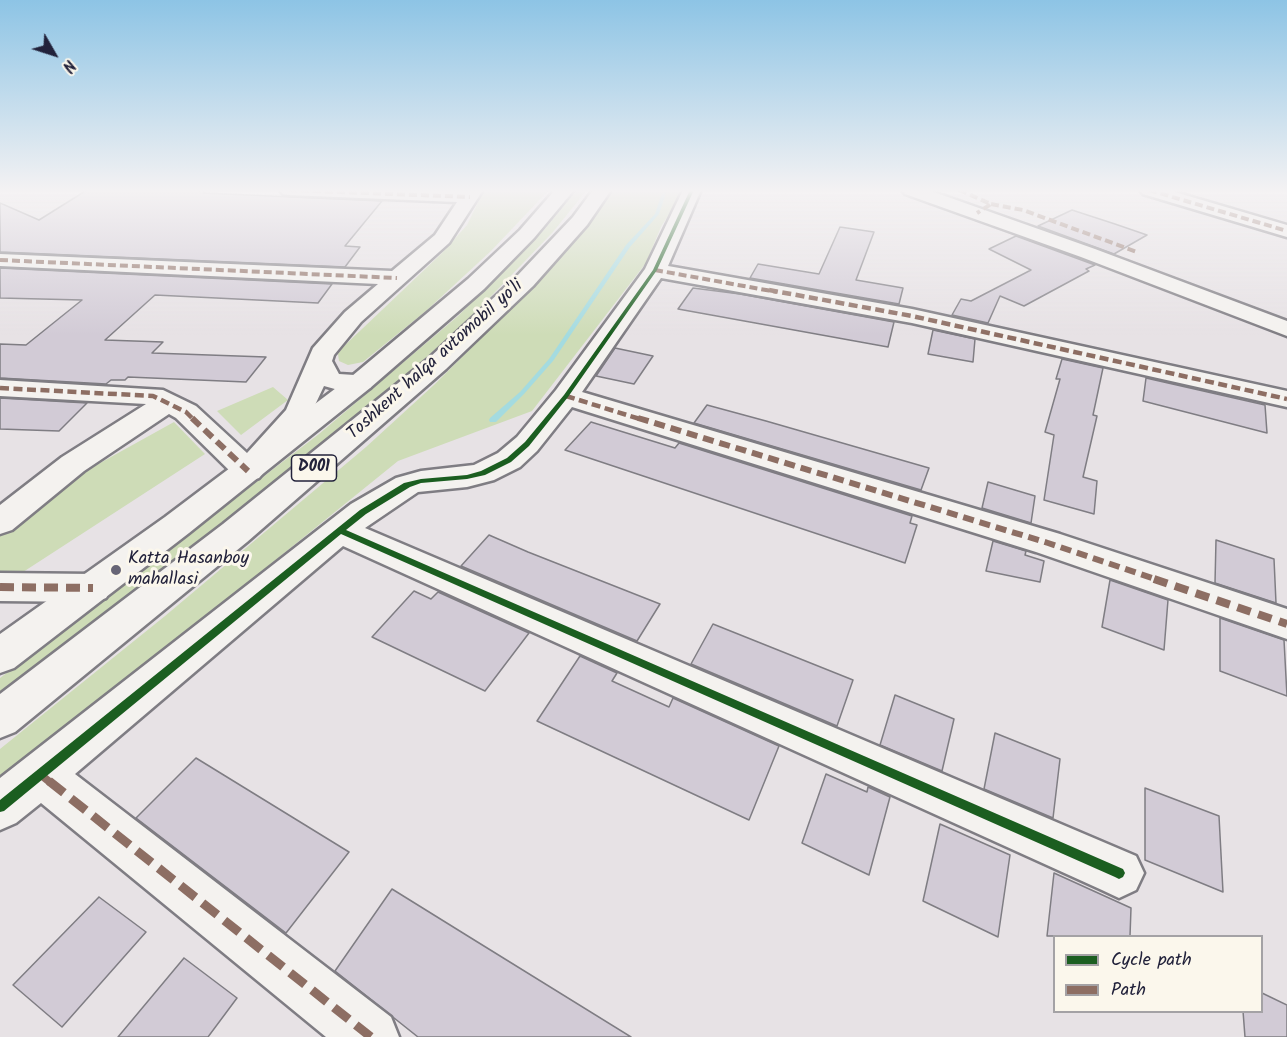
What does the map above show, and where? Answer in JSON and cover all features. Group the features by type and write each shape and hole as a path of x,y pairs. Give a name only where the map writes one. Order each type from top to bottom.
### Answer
{"main road":[{"path":"0,388 153,396 186,412 248,471 298,414 327,345 353,317 442,238"},
{"name":"Toshkent halqa avtomobil yo'li","path":"0,656 248,471 361,382 483,278 523,238"},
{"name":"Toshkent halqa avtomobil yo'li","path":"0,719 244,526 437,364 525,281 563,238"},
{"path":"0,807 363,512 407,485 421,481 467,477 483,473 509,460 527,444 566,396 655,270 670,238"},
{"path":"1058,238 1287,329"},
{"path":"1100,238 1137,252"},
{"path":"0,260 397,278"},
{"path":"655,270 912,316 1287,399"},
{"path":"320,361 321,368 330,380 342,383 361,382"},
{"path":"566,396 1048,543 1287,624"},
{"path":"0,522 73,464 167,403"},
{"path":"340,531 1119,873"},
{"path":"0,587 93,588"},
{"path":"41,775 371,1037"}],"green space":[{"path":"455,238 503,238 426,311 363,362 348,365 339,361 338,354 343,347"},
{"path":"536,238 547,238 471,317 333,438 0,697 0,678 319,434 458,316"},
{"path":"574,238 656,238 646,263 532,411 398,461 0,783 0,749 165,616 366,447 435,384 531,288"},
{"path":"273,387 288,400 241,435 217,411"},
{"path":"174,422 205,454 20,574 0,573 0,536 64,483"}],"building":[{"path":"0,238 351,238 345,246 360,247 345,267 0,252"},
{"path":"835,238 872,238 856,280 903,288 899,304 750,278 758,264 819,274"},
{"path":"1011,238 1023,238 1095,265 1086,269 1089,271 1024,306 1000,296 988,323 952,315 961,299 971,301 1031,270 989,249"},
{"path":"1072,238 1141,238 1114,254"},
{"path":"0,268 332,284 318,303 155,295 105,340 163,342 152,353 266,357 246,382 128,377 125,380 111,380 106,384 0,378 0,344 26,345 82,300 0,298"},
{"path":"693,288 740,294 894,322 888,347 678,309"},
{"path":"933,330 975,339 973,362 928,354"},
{"path":"615,348 653,356 634,384 596,376"},
{"path":"1062,359 1103,368 1093,415 1097,416 1083,477 1097,481 1094,514 1044,500 1054,435 1045,432 1060,379 1056,379"},
{"path":"1146,378 1265,405 1267,433 1143,401"},
{"path":"0,398 87,403 59,431 0,429"},
{"path":"707,405 929,468 921,490 694,423"},
{"path":"591,422 675,448 679,443 912,516 910,523 917,525 905,563 565,450"},
{"path":"988,482 1035,496 1031,523 982,508"},
{"path":"489,535 660,604 637,641 461,566"},
{"path":"1216,540 1274,559 1276,603 1215,583"},
{"path":"993,541 1026,551 1025,555 1044,561 1040,582 986,571"},
{"path":"1110,580 1168,600 1164,650 1102,627"},
{"path":"414,591 431,599 438,592 529,633 485,691 372,637"},
{"path":"1220,618 1284,640 1287,696 1220,671"},
{"path":"713,624 853,680 837,726 691,664"},
{"path":"580,656 617,673 612,681 669,707 673,698 779,746 749,820 537,721"},
{"path":"895,695 954,719 942,771 880,745"},
{"path":"995,733 1060,759 1053,818 984,789"},
{"path":"196,758 349,852 286,933 136,818"},
{"path":"826,774 867,792 868,787 890,797 869,875 802,843"},
{"path":"1145,788 1219,816 1223,892 1145,860"},
{"path":"940,824 1010,855 998,937 923,901"},
{"path":"1054,873 1131,908 1130,935 1047,936"},
{"path":"392,889 631,1037 418,1037 335,971"},
{"path":"99,897 146,932 62,1027 13,985"},
{"path":"184,958 237,998 208,1037 118,1037"},
{"path":"1263,993 1287,1005 1287,1037 1245,1037 1243,1013 1263,1013"}],"waterway":[{"path":"493,420 522,393 551,360 635,238"}],"marked path":[{"path":"1100,238 1137,252"},
{"path":"0,260 397,278"},
{"path":"655,270 912,316 1287,399"},
{"path":"0,388 153,396 186,412 248,471"},
{"path":"566,396 1048,543 1287,624"},
{"path":"0,587 93,588"},
{"path":"41,775 371,1037"}],"cycle path":[{"path":"0,807 363,512 407,485 421,481 467,477 483,473 509,460 527,444 566,396 655,270 670,238"},
{"path":"340,531 1119,873"}],"place":[{"name":"Katta Hasanboy mahallasi","path":"116,570"}]}
